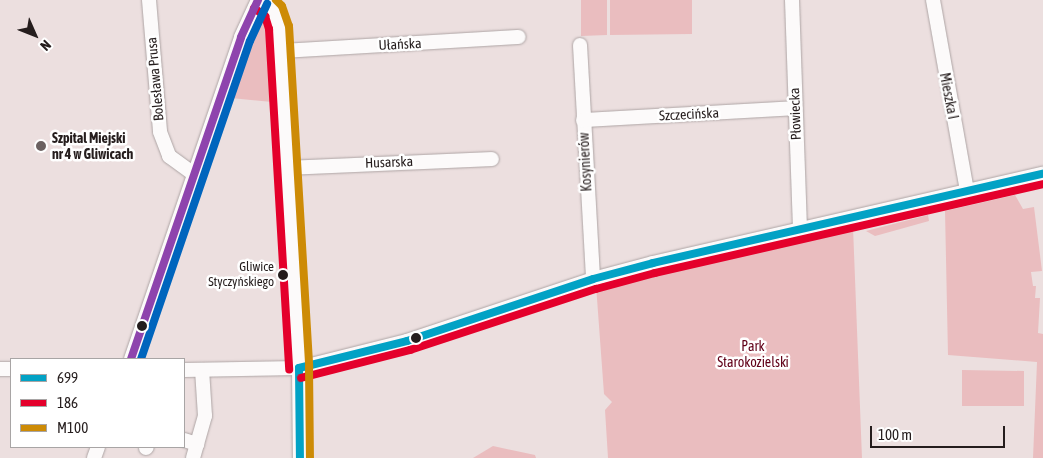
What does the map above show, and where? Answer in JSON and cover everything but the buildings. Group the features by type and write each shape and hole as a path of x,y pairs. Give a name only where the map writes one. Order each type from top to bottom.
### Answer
{"street":[{"name":"Bolesława Prusa","path":"149,0 160,132 169,156 194,174"},
{"path":"131,358 241,37 259,0 276,16 281,51 299,368 300,458"},
{"name":"Płowiecka","path":"792,0 800,229"},
{"name":"Mieszka I","path":"933,0 967,191"},
{"name":"Ułańska","path":"281,51 520,37"},
{"name":"Kosynierów","path":"580,45 593,279"},
{"name":"Szczecińska","path":"583,120 795,108"},
{"name":"Husarska","path":"287,168 492,159"},
{"path":"185,370 299,368 426,335 593,279 800,229 1043,174"},
{"path":"193,458 190,442 205,416 202,370"}],"green space":[{"path":"581,0 607,0 607,35 581,36"},
{"path":"610,0 692,0 692,34 610,35"},
{"path":"259,20 267,21 272,102 231,98"},
{"path":"1015,195 1023,209 1034,207 1042,271 1031,272 1033,286 1036,286 1035,298 1040,298 1038,333 1043,334 1043,458 1033,458 1037,362 948,355 945,211"},
{"path":"928,215 929,221 875,236 866,231"},
{"name":"Park Starokozielski","path":"853,227 862,458 608,458 605,410 612,402 604,394 596,285 784,239 786,244"},
{"path":"962,370 1024,371 1024,406 962,406"},
{"path":"493,446 535,455 536,458 473,458"}],"transit line":[{"path":"131,358 241,37 258,0"},
{"name":"M100","path":"276,0 282,6 289,26 309,367 310,458"},
{"path":"141,358 250,41 267,4"},
{"name":"186","path":"254,8 265,16 269,29 289,369"},
{"name":"699","path":"299,368 407,341 593,279 653,263 1043,174"},
{"name":"186","path":"301,378 410,350 596,289 655,273 1043,184"},
{"name":"699","path":"299,368 300,458"}],"place":[{"name":"Szpital Miejski nr 4 w Gliwicach","path":"41,146"},
{"name":"Gliwice Styczyńskiego","path":"283,275"}]}
